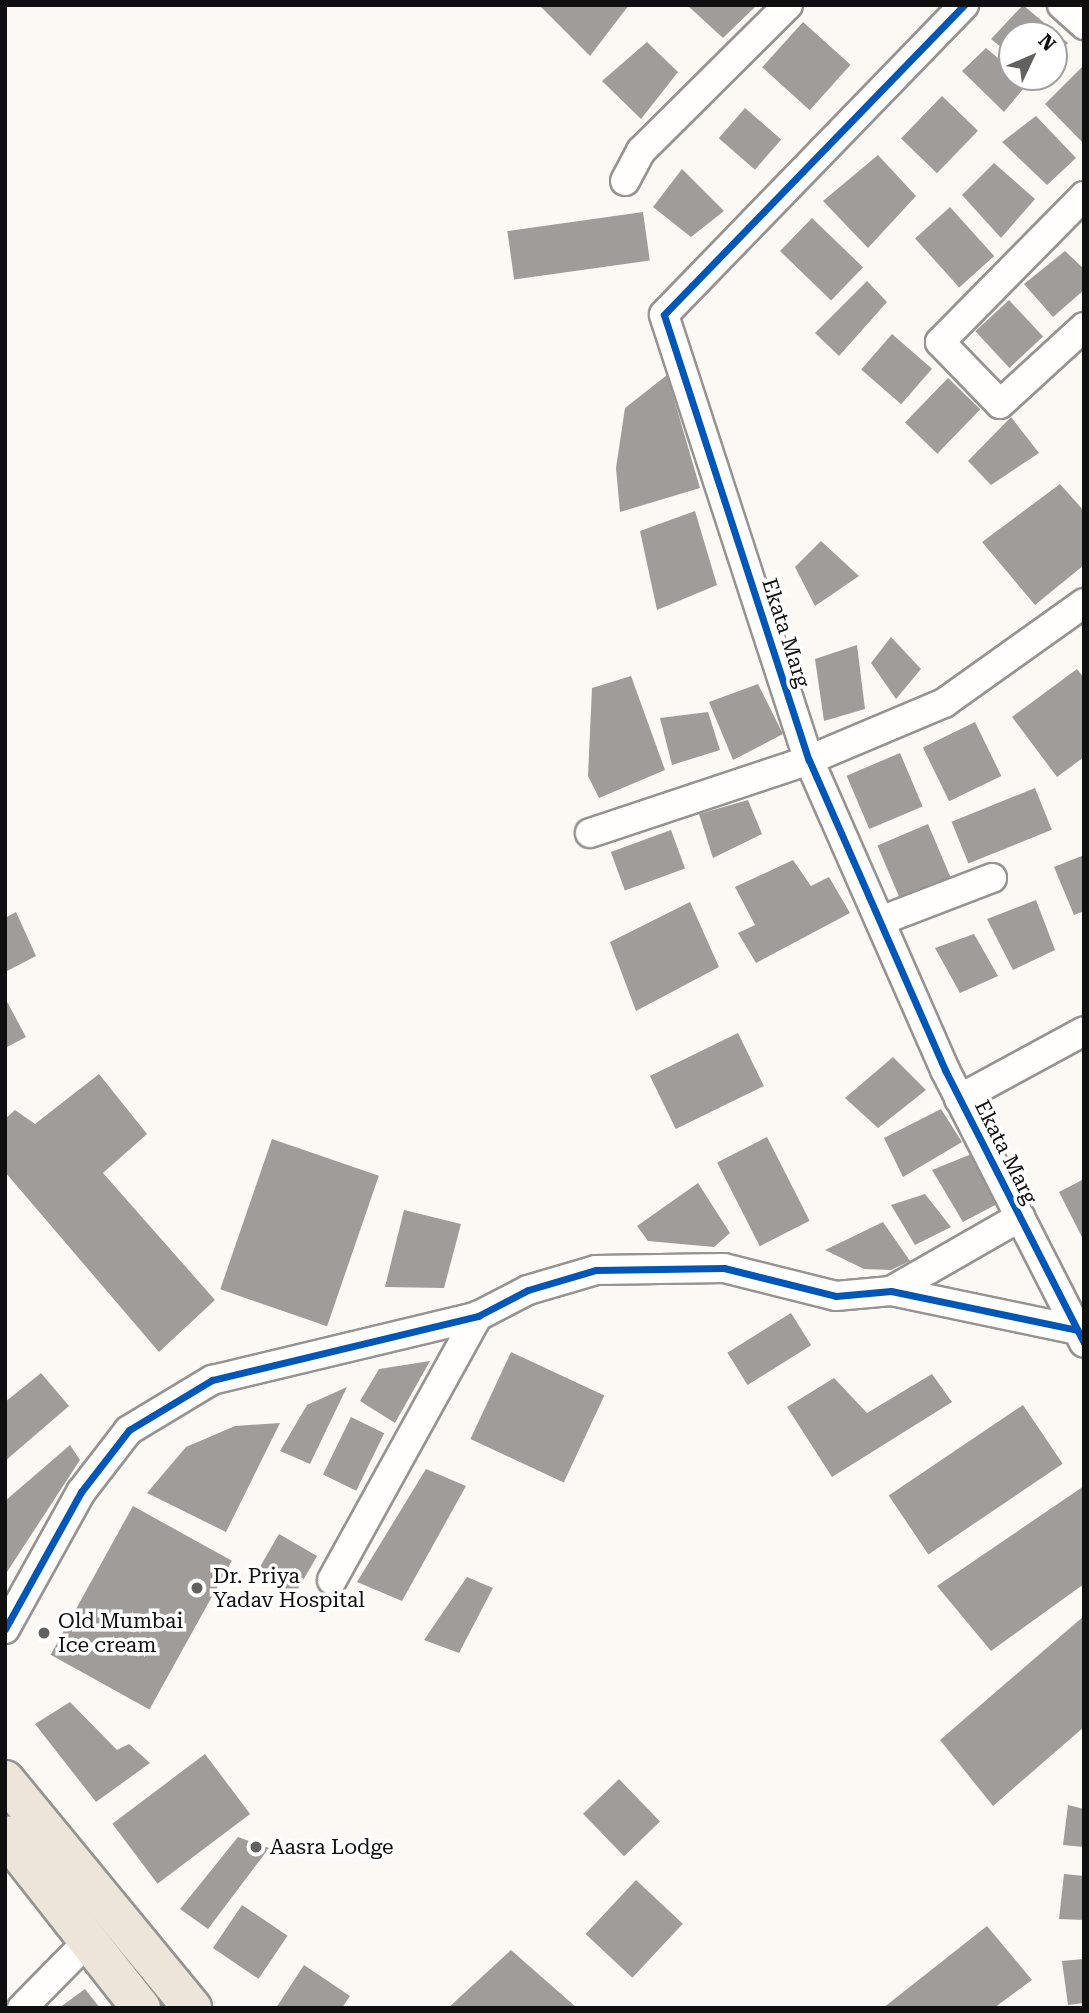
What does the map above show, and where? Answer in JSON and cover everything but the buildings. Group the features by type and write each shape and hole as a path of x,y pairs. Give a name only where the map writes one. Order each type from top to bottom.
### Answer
{"main road":[{"path":"5,1780 192,2008"},
{"path":"5,1835 141,2008"}],"street":[{"path":"625,181 641,150 788,5"},
{"name":"Ekata Marg","path":"964,5 664,315 809,760 960,1099 1081,1336"},
{"path":"1062,5 1084,24"},
{"path":"1084,197 940,342 1000,404 1084,327"},
{"path":"590,833 809,760 944,703 1084,604"},
{"path":"880,921 992,878"},
{"path":"960,1099 1084,1031"},
{"path":"891,1291 1020,1217"},
{"path":"5,1629 81,1492 129,1430 212,1380 478,1316 528,1290 596,1270 724,1268 836,1296 891,1291 1081,1336"},
{"path":"332,1580 478,1316"},
{"path":"22,2008 87,1942"}],"cycle path":[{"path":"964,5 664,315 809,760 945,1070 1084,1343"},
{"path":"5,1629 81,1492 129,1430 212,1380 478,1316 528,1290 596,1270 724,1268 836,1296 891,1291 1077,1330"}],"place":[{"name":"Dr. Priya Yadav Hospital","path":"197,1588"},
{"name":"Old Mumbai Ice cream","path":"44,1633"},
{"name":"Aasra Lodge","path":"256,1847"}]}
